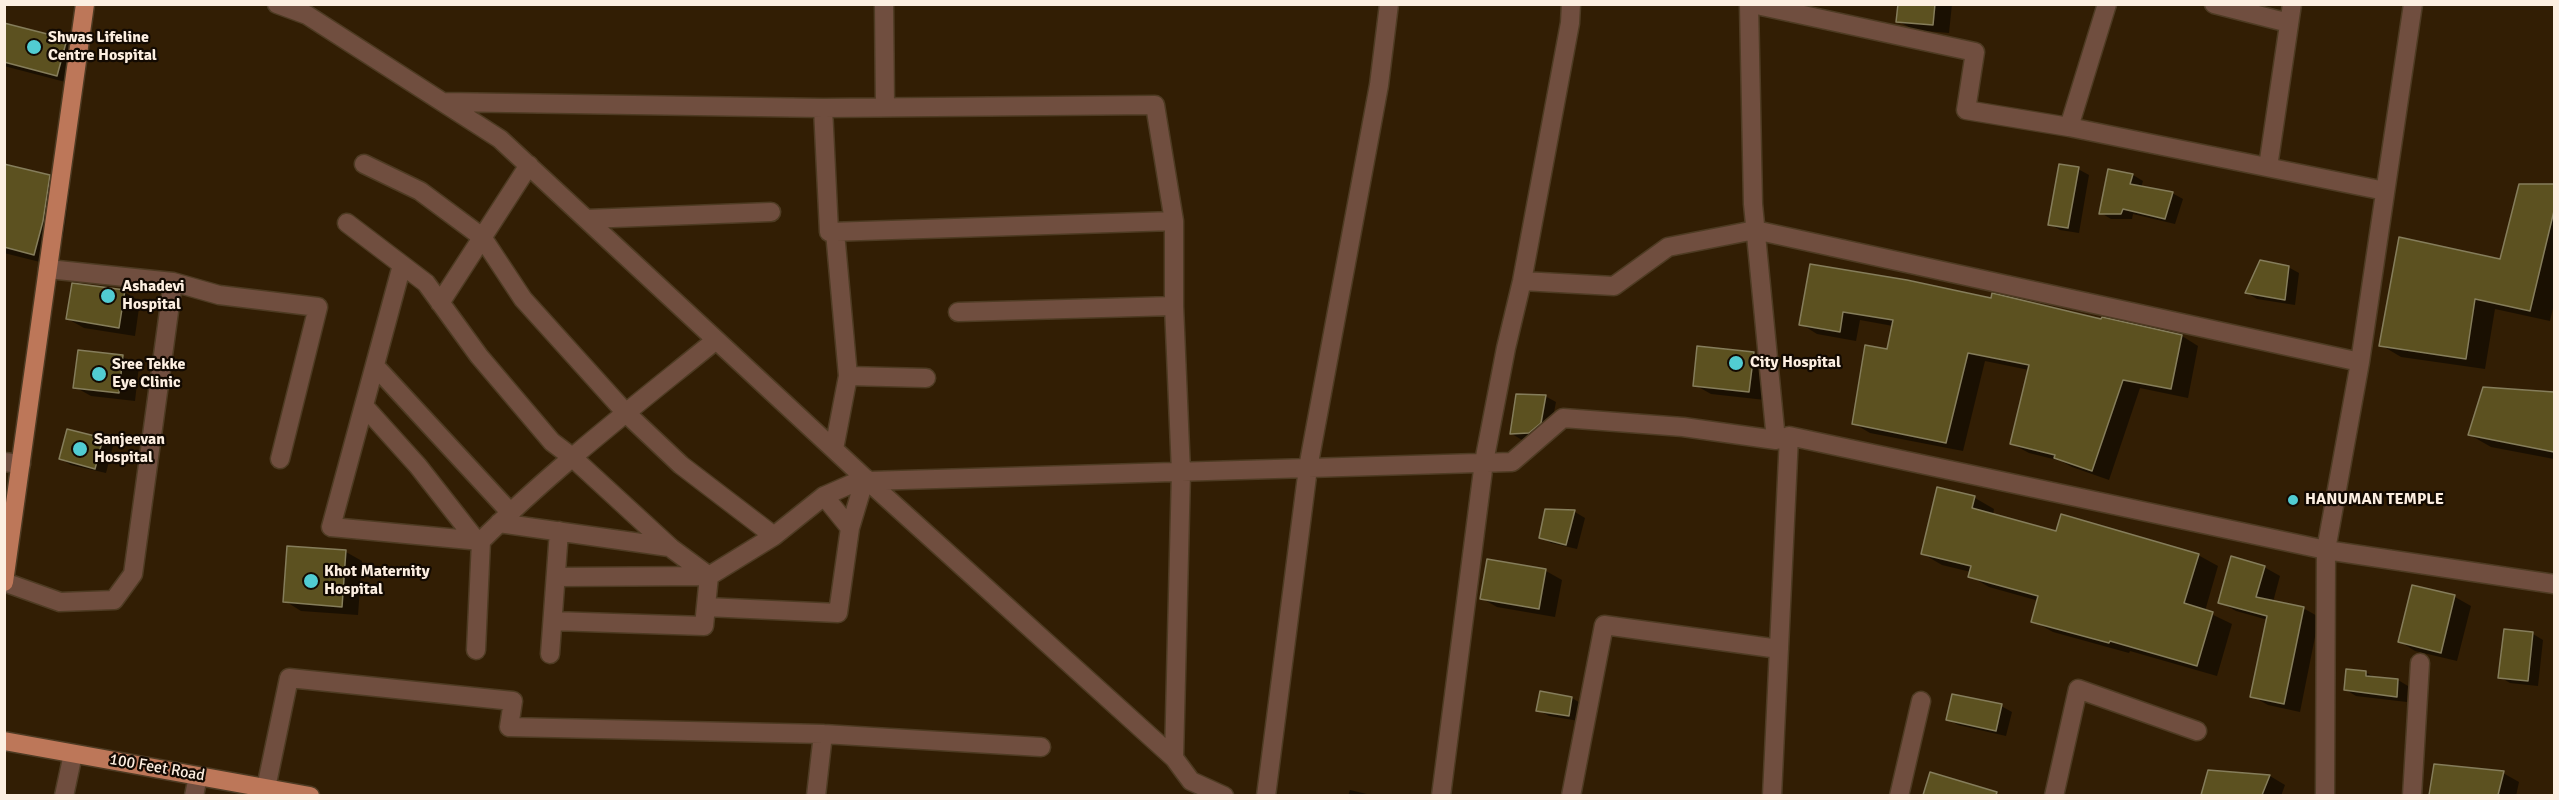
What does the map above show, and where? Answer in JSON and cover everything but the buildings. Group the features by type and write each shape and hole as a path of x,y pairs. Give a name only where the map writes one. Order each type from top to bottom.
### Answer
{"main road":[{"path":"4,582 13,463 48,269 85,4"},
{"name":"100 Feet Road","path":"4,741 310,795"}],"street":[{"path":"277,4 309,10 500,139 867,480 1174,758 1191,781 1224,795"},
{"path":"884,4 885,107"},
{"path":"1266,795 1308,468 1379,85 1389,4"},
{"path":"1441,795 1484,462 1506,348 1522,281 1570,23 1571,4"},
{"path":"1772,795 1779,649 1782,438 1753,204 1751,4 1976,52 1966,110 2069,127 2385,191"},
{"path":"2069,127 2107,4"},
{"path":"2214,4 2289,23"},
{"path":"2268,167 2292,4"},
{"path":"2325,795 2326,550 2360,362 2413,4"},
{"path":"444,102 823,108 1155,105 1174,221 1174,306 1181,472 1174,758"},
{"path":"823,108 829,232 1174,221"},
{"path":"364,164 420,191 482,237 523,299 626,413 681,465 774,536"},
{"path":"441,303 529,165"},
{"path":"586,219 771,212"},
{"path":"347,223 426,283 479,356 545,433 670,548 709,576"},
{"path":"1522,281 1614,286 1668,247 1755,230 2360,362"},
{"path":"834,449 848,376 835,232"},
{"path":"402,265 331,528 478,541 572,457 716,339"},
{"path":"48,269 173,282 219,295 318,307 280,459"},
{"path":"4,582 60,602 114,600 133,574 173,282"},
{"path":"958,312 1174,306"},
{"path":"375,366 505,517 560,531 670,548"},
{"path":"848,376 926,378"},
{"path":"364,406 418,466 478,541 476,650"},
{"path":"556,577 709,576 774,536 824,496 867,480 1512,462 1563,418 1683,427 1782,438 2326,550 2554,584"},
{"path":"706,607 838,613 850,528 867,480"},
{"path":"824,496 850,528"},
{"path":"550,654 560,531"},
{"path":"553,621 704,626 709,576"},
{"path":"1571,795 1604,625 1779,649"},
{"path":"2412,795 2420,663"},
{"path":"266,788 289,678 513,701 509,727 823,734 1041,747"},
{"path":"2054,795 2078,689 2197,731"},
{"path":"1899,795 1921,701"},
{"path":"816,795 823,734"},
{"path":"64,795 73,754"},
{"path":"194,795 198,776"}],"place":[{"name":"Shwas Lifeline Centre Hospital","path":"34,47"},
{"name":"Ashadevi Hospital","path":"108,296"},
{"name":"City Hospital","path":"1736,363"},
{"name":"Sree Tekke Eye Clinic","path":"99,374"},
{"name":"Sanjeevan Hospital","path":"80,449"},
{"name":"HANUMAN TEMPLE","path":"2293,500"},
{"name":"Khot Maternity Hospital","path":"311,581"}]}
